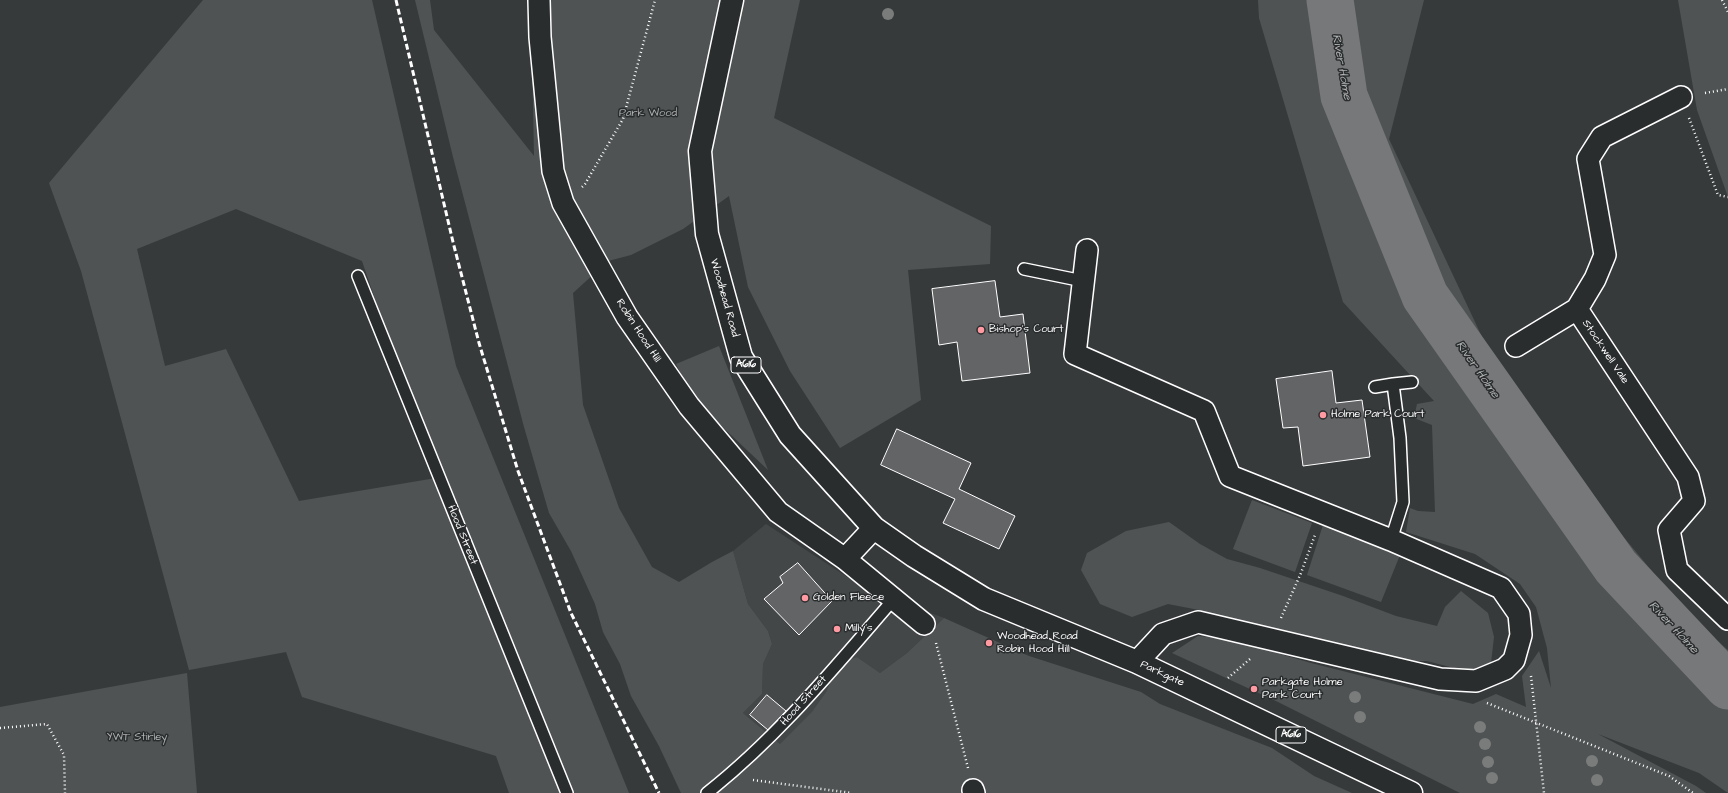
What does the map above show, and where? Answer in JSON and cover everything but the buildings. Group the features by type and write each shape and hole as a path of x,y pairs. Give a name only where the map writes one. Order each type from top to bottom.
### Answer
{"main road":[{"name":"Woodhead Road","path":"732,0 700,151 707,234 741,357 790,435 874,528 914,556"},
{"name":"Parkgate","path":"914,556 984,599 1137,662 1411,793"}],"street":[{"name":"Robin Hood Hill","path":"540,0 540,37 553,170 563,203 627,317 689,406 778,512 845,559 924,624"},
{"name":"Stockwell Vale","path":"1681,97 1602,138 1588,159 1605,255 1595,279 1577,309 1688,477 1694,501 1669,530 1677,570 1728,619"},
{"path":"1087,250 1075,354 1204,411 1230,476 1391,540 1501,588 1519,614 1521,635 1514,660 1505,669 1476,681 1440,679 1198,622 1163,634 1137,662"},
{"path":"1516,346 1577,309"},
{"path":"845,559 874,528"}],"lane":[{"path":"1024,269 1083,281"},
{"name":"Hood Street","path":"358,276 567,793"},
{"path":"1375,386 1412,382"},
{"path":"1391,540 1403,502 1400,438 1393,384"},
{"name":"Hood Street","path":"707,793 726,778 784,725 893,600"}],"path":[{"path":"563,203 585,184 623,119 655,0"},
{"path":"1722,0 1728,12"},
{"path":"1681,97 1718,195 1728,197"},
{"path":"1208,695 1272,640 1301,573 1322,512"},
{"path":"924,624 936,643 974,792"},
{"path":"1518,648 1529,656 1544,793"},
{"path":"1476,681 1483,702 1669,776 1693,793"},
{"path":"0,728 47,724 64,755 65,793"},
{"path":"726,778 759,780 852,793"}],"shaded area":[{"path":"766,524 864,588 944,618 907,653 880,673 857,657 839,663 826,692 812,713 780,744 743,713 762,694 763,664 772,644 768,631 748,604 733,551"}],"green space":[{"path":"203,0 372,0 456,366 629,793 509,793 496,756 302,697 286,652 189,670 81,271 49,183","holes":["236,209 362,261 436,478 299,501 226,349 165,366 137,249"]},
{"name":"Park Wood","path":"415,0 430,0 434,30 534,156 531,0 800,0 774,118 991,226 990,264 908,270 921,400 840,448 790,371 748,287 729,196 683,229 631,255 608,261 573,293 583,405 619,508 652,567 679,582 733,551 748,604 768,631 772,644 763,664 762,694 743,713 780,744 812,712 826,692 839,663 857,657 880,673 907,653 944,618 1029,656 1141,692 1160,704 1272,748 1314,776 1352,793 681,793 659,746 631,696 620,664 603,632 595,604 571,551 549,513 524,427 453,157"},
{"path":"1258,0 1424,0 1389,139 1483,339 1617,529 1691,618 1728,650 1728,793 1699,773 1598,734 1696,786 1706,793 1460,793 1278,702 1172,653 1198,636 1229,639 1311,663 1473,704 1496,694 1526,707 1522,676 1539,651 1551,688 1547,648 1536,607 1520,584 1475,554 1406,532 1410,508 1418,511 1435,512 1432,425 1414,418 1417,404 1434,401 1343,302 1259,18"},
{"path":"1678,0 1728,0 1728,197 1697,110"},
{"path":"719,346 768,470 693,399 676,364"},
{"path":"1252,500 1312,523 1295,572 1233,549"},
{"path":"1169,522 1200,544 1227,559 1260,568 1343,596 1396,616 1437,626 1445,607 1461,591 1488,613 1494,637 1491,663 1469,672 1427,661 1395,661 1248,625 1199,610 1168,604 1132,617 1100,604 1081,570 1087,553 1126,531"},
{"path":"1323,525 1400,555 1381,602 1307,575"},
{"name":"YWT Stirley","path":"187,673 197,793 0,793 0,707"}],"waterway":[{"name":"River Holme","path":"1330,0 1344,96 1425,296 1616,567 1728,686"}],"railway":[{"path":"396,0 453,242 479,343 518,471 571,613 659,793"}],"place":[{"name":"Bishop's Court","path":"981,330"},
{"name":"Holme Park Court","path":"1323,415"},
{"name":"Golden Fleece","path":"805,598"},
{"name":"Milly's","path":"837,629"},
{"name":"Woodhead Road Robin Hood Hill","path":"989,643"},
{"name":"Parkgate Holme Park Court","path":"1254,689"}]}
